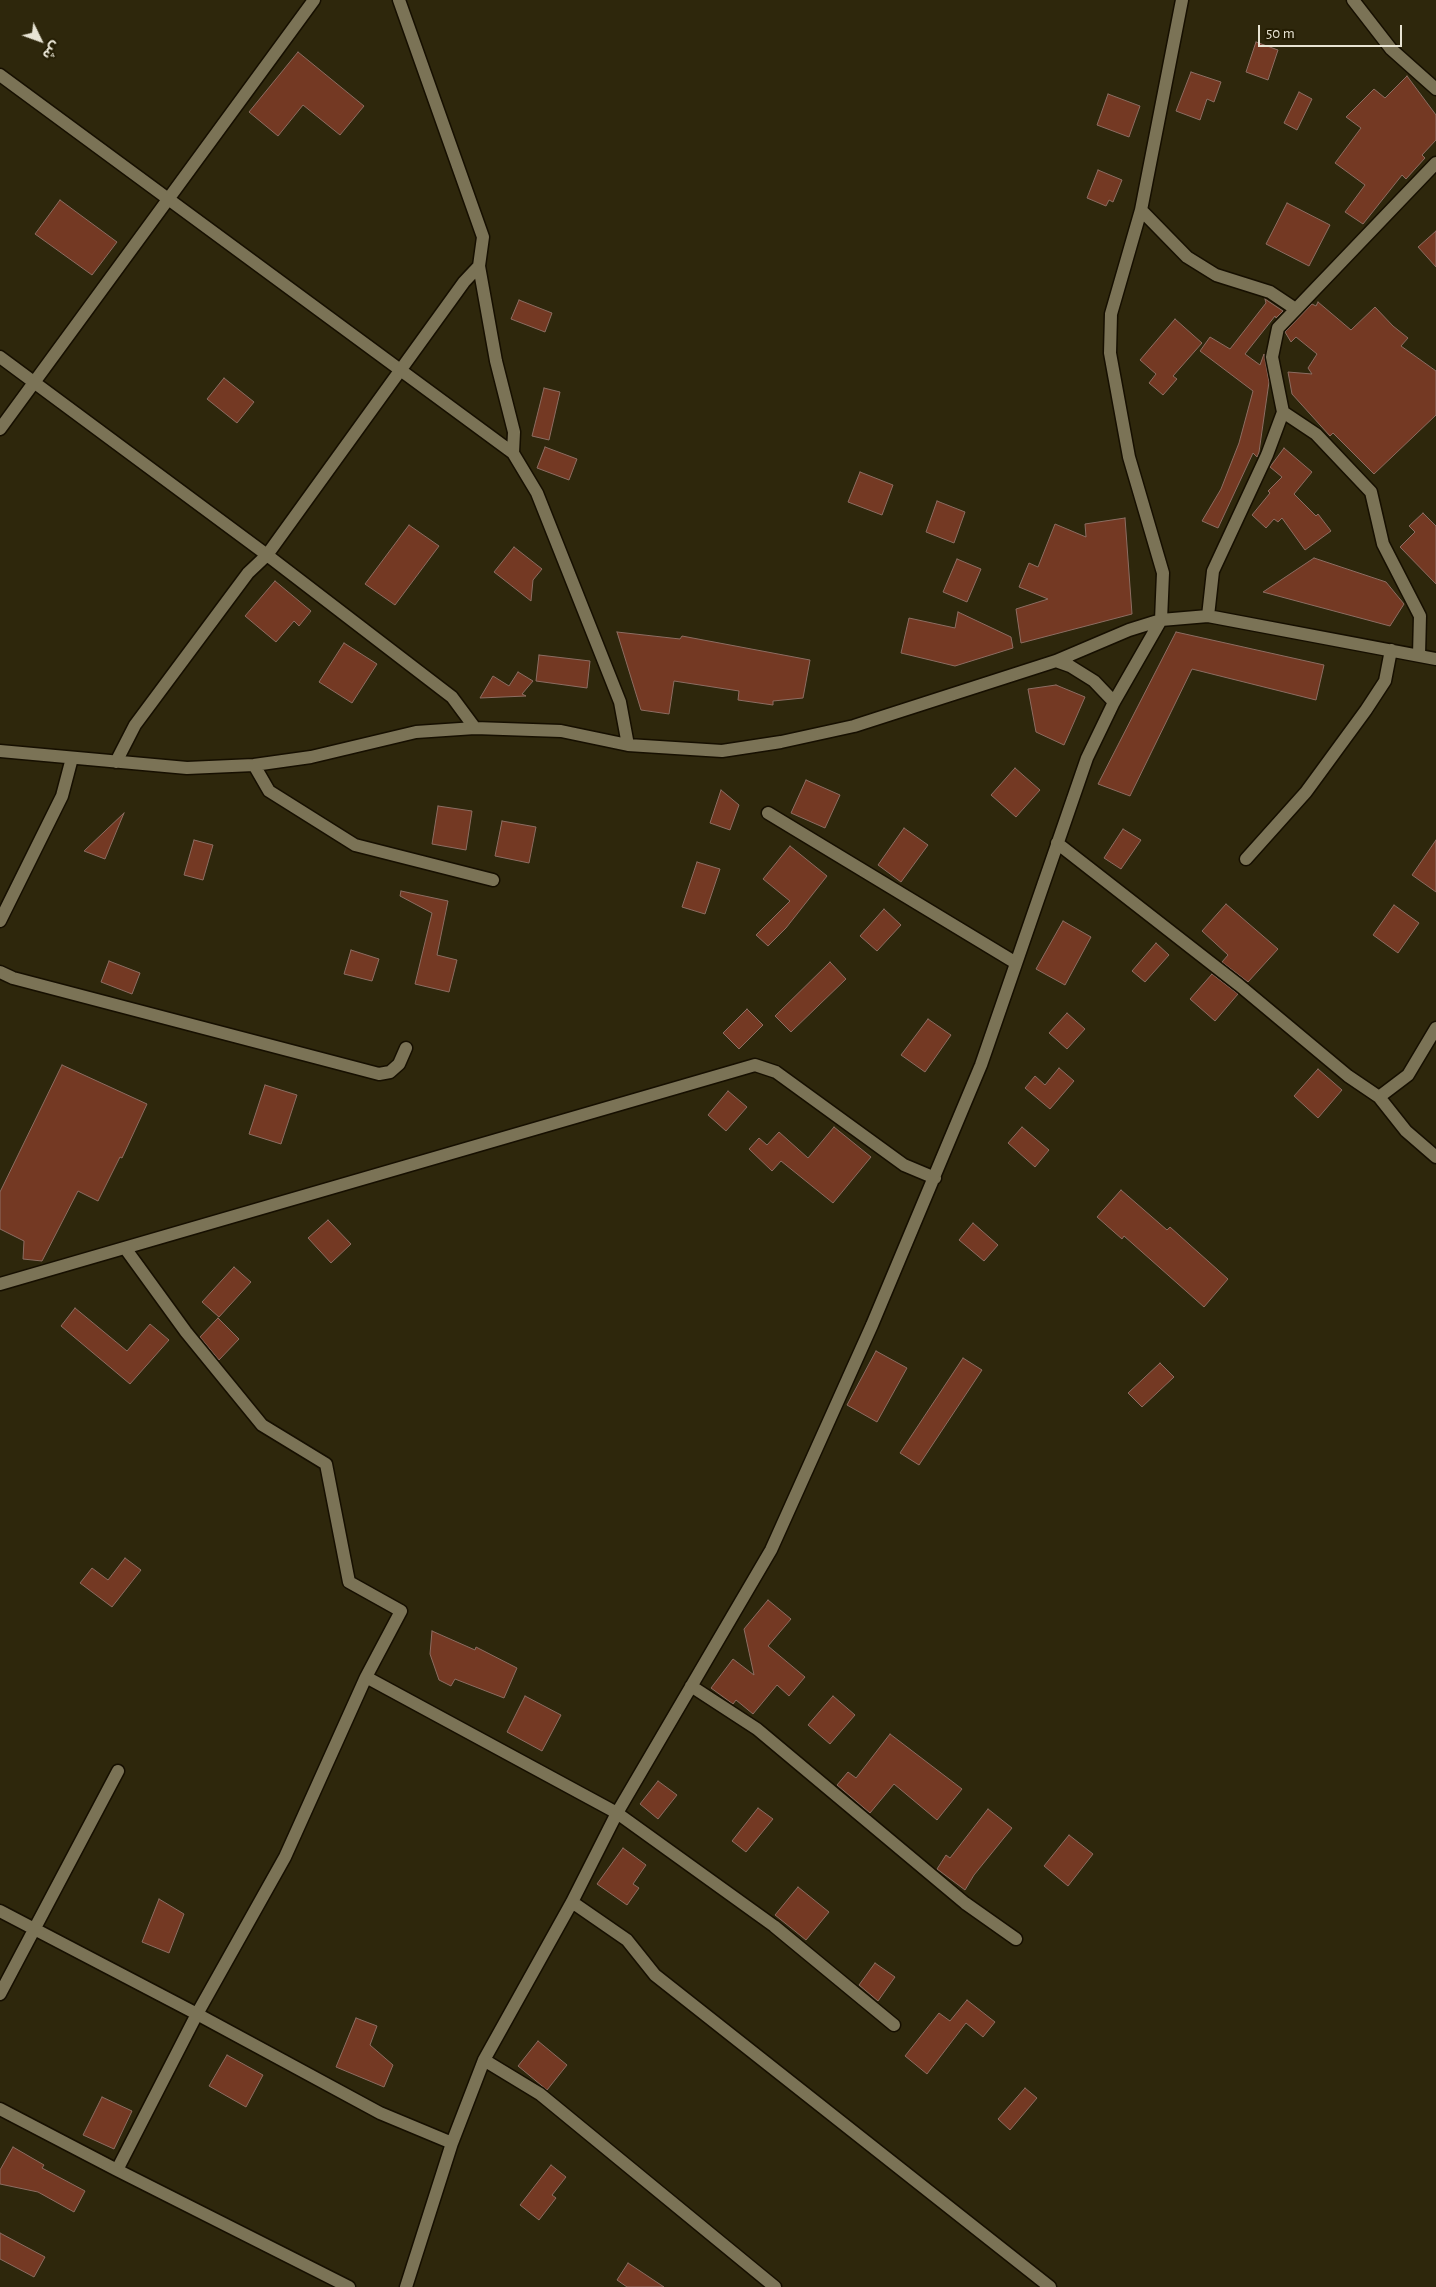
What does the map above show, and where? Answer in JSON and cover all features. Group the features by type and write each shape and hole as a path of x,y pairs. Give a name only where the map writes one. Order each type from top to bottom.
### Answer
{"street":[{"path":"0,429 314,0"},
{"path":"399,0 483,237 478,266 496,361 514,432 513,454"},
{"path":"406,2287 452,2143 484,2060 572,1902 617,1813 771,1550 936,1178 981,1065 1087,758 1114,702 1161,620 1163,573 1129,457 1110,353 1111,314 1140,210 1182,0"},
{"path":"1353,0 1391,49 1436,89"},
{"path":"0,75 513,454 537,493 616,693 628,745"},
{"path":"1208,616 1214,571 1267,455 1283,412 1272,357 1278,328 1294,308 1436,162"},
{"path":"1140,210 1187,257 1216,275 1270,292 1294,308"},
{"path":"116,762 135,725 248,573 267,555 399,371 464,282 478,266"},
{"path":"0,357 267,555 452,697 475,728"},
{"path":"1283,412 1316,434 1371,492 1383,544 1420,616 1418,655"},
{"path":"0,751 187,768 254,765 311,757 416,732 475,728 561,731 628,745 722,751 781,742 854,726 1056,661 1129,630 1161,620 1208,616 1436,659"},
{"path":"1246,859 1306,792 1366,710 1385,681 1391,650"},
{"path":"1056,661 1076,669 1094,681 1114,702"},
{"path":"0,920 62,796 72,758"},
{"path":"254,765 269,791 355,845 492,880"},
{"path":"768,813 1016,963"},
{"path":"1057,843 1239,984 1348,1076 1379,1097 1406,1131 1436,1157"},
{"path":"0,972 13,978 379,1074 390,1072 399,1064 406,1048"},
{"path":"1379,1097 1408,1075 1436,1028"},
{"path":"0,1284 755,1065 776,1072 904,1165 936,1178"},
{"path":"116,2170 198,2014 285,1857 366,1678 401,1611 349,1582 326,1464 262,1425 186,1332 125,1248"},
{"path":"366,1678 617,1813 774,1926 894,2026"},
{"path":"691,1686 757,1729 965,1903 1016,1939"},
{"path":"0,1994 118,1772"},
{"path":"572,1902 627,1940 655,1975 1050,2287"},
{"path":"0,1911 198,2014 380,2113 452,2143"},
{"path":"484,2060 540,2094 776,2287"},
{"path":"0,2108 116,2170 349,2287"}],"building":[{"path":"1256,42 1278,50 1268,80 1246,72"},
{"path":"298,52 364,106 340,135 303,105 278,136 249,112"},
{"path":"1191,72 1221,82 1214,102 1207,99 1200,120 1176,111"},
{"path":"1407,76 1436,115 1436,140 1422,155 1425,158 1406,179 1402,175 1363,224 1345,212 1365,185 1335,163 1361,128 1346,117 1374,89 1385,98"},
{"path":"1299,92 1312,99 1297,130 1284,123"},
{"path":"1108,94 1140,106 1129,137 1097,125"},
{"path":"1098,170 1122,180 1113,202 1109,200 1106,206 1087,198"},
{"path":"60,200 117,242 92,275 35,234"},
{"path":"1287,203 1330,225 1309,266 1266,244"},
{"path":"1436,231 1436,267 1418,247"},
{"path":"1265,299 1283,311 1276,318 1275,316 1245,354 1260,365 1264,354 1269,382 1259,452 1257,457 1253,453 1218,528 1202,521 1221,489 1239,443 1253,391 1200,351 1210,337 1230,349 1266,303"},
{"path":"519,300 552,313 545,332 511,319"},
{"path":"1318,302 1351,330 1375,307 1393,326 1408,338 1401,346 1436,371 1436,415 1374,474 1333,433 1330,436 1292,394 1288,372 1312,374 1308,368 1317,354 1296,337 1291,342 1285,332 1312,304 1316,306"},
{"path":"1175,319 1202,343 1173,376 1177,379 1163,395 1149,383 1156,374 1140,360"},
{"path":"224,378 254,402 237,423 207,399"},
{"path":"544,388 560,392 549,440 532,436"},
{"path":"545,447 577,459 569,480 537,468"},
{"path":"1284,448 1312,472 1294,494 1316,516 1318,514 1331,531 1305,550 1282,518 1278,522 1274,519 1266,528 1252,515 1270,493 1268,491 1282,477 1270,467"},
{"path":"860,472 893,485 882,515 848,502"},
{"path":"937,501 965,512 954,543 926,532"},
{"path":"1423,513 1436,526 1436,584 1400,547 1415,532 1409,526"},
{"path":"1125,518 1132,614 1021,643 1016,609 1048,599 1019,587 1029,563 1038,567 1055,524 1086,537 1085,524"},
{"path":"409,525 439,546 395,605 365,584"},
{"path":"514,547 542,569 533,580 531,601 494,572"},
{"path":"1314,558 1386,582 1404,604 1390,626 1263,592"},
{"path":"957,559 981,569 967,602 943,592"},
{"path":"275,581 311,611 299,626 294,621 276,642 245,616"},
{"path":"958,612 1011,637 1013,648 955,666 901,653 909,618 955,628"},
{"path":"617,632 680,639 682,636 810,660 803,698 773,701 773,705 738,700 739,691 674,681 669,714 641,710"},
{"path":"1176,632 1324,665 1316,700 1192,669 1130,796 1098,784"},
{"path":"344,643 377,664 352,703 319,682"},
{"path":"539,655 590,661 587,688 536,681"},
{"path":"518,672 533,681 522,694 526,696 480,698 493,676 509,686"},
{"path":"1056,685 1085,697 1064,745 1036,732 1028,689"},
{"path":"1015,768 1040,790 1016,817 991,795"},
{"path":"806,780 840,795 825,828 791,813"},
{"path":"721,790 739,805 730,830 710,823"},
{"path":"438,806 472,811 466,850 432,844"},
{"path":"124,813 105,859 84,851"},
{"path":"502,821 536,827 529,863 495,856"},
{"path":"904,828 928,845 901,882 878,865"},
{"path":"1123,829 1141,840 1121,869 1104,858"},
{"path":"194,840 213,845 203,880 184,875"},
{"path":"1436,840 1436,892 1412,875"},
{"path":"790,846 827,876 786,928 768,946 756,935 790,901 763,879"},
{"path":"697,862 720,869 705,914 682,907"},
{"path":"401,891 448,901 437,955 457,960 449,992 415,984 432,913 400,896"},
{"path":"1226,904 1278,949 1248,982 1222,962 1228,955 1202,931"},
{"path":"1394,905 1419,923 1398,953 1373,935"},
{"path":"884,909 901,925 877,951 860,936"},
{"path":"1063,921 1091,937 1065,985 1036,969"},
{"path":"1156,943 1169,955 1145,982 1132,971"},
{"path":"351,950 379,959 372,981 344,974"},
{"path":"109,961 140,973 132,994 101,982"},
{"path":"830,962 846,979 791,1032 775,1016"},
{"path":"1212,974 1238,994 1215,1021 1190,999"},
{"path":"747,1009 763,1025 739,1049 723,1033"},
{"path":"1067,1013 1085,1029 1067,1049 1049,1033"},
{"path":"928,1019 951,1035 925,1072 901,1055"},
{"path":"62,1065 147,1104 122,1158 120,1157 98,1201 78,1191 42,1261 23,1259 24,1241 0,1229 0,1192"},
{"path":"1059,1068 1074,1081 1050,1109 1025,1088 1035,1076 1045,1085"},
{"path":"1318,1069 1342,1090 1318,1118 1294,1096"},
{"path":"265,1085 297,1095 281,1144 249,1134"},
{"path":"728,1091 747,1107 726,1131 708,1115"},
{"path":"834,1127 871,1157 833,1203 781,1161 772,1171 749,1149 759,1138 767,1145 779,1132 808,1158"},
{"path":"1022,1127 1049,1150 1035,1167 1008,1143"},
{"path":"1121,1190 1167,1230 1170,1227 1228,1279 1204,1307 1124,1236 1122,1239 1097,1217"},
{"path":"328,1220 351,1244 331,1263 308,1238"},
{"path":"973,1223 998,1245 984,1261 959,1240"},
{"path":"234,1267 251,1282 219,1317 202,1302"},
{"path":"75,1308 127,1351 150,1324 169,1340 130,1384 61,1326"},
{"path":"218,1318 239,1339 219,1360 200,1337"},
{"path":"876,1351 907,1368 877,1422 847,1405"},
{"path":"963,1358 982,1370 919,1465 900,1453"},
{"path":"1160,1363 1174,1377 1142,1407 1128,1393"},
{"path":"125,1558 141,1570 112,1607 80,1583 92,1568 108,1580"},
{"path":"768,1600 791,1619 768,1646 805,1677 789,1696 777,1685 753,1714 736,1700 733,1704 711,1688 733,1659 754,1675 744,1629"},
{"path":"432,1631 475,1650 476,1647 517,1668 504,1698 455,1679 451,1686 439,1680 430,1654"},
{"path":"525,1696 561,1715 542,1751 507,1732"},
{"path":"833,1696 855,1715 830,1744 808,1725"},
{"path":"890,1734 962,1789 937,1820 894,1784 870,1813 837,1785 848,1772 856,1778"},
{"path":"658,1781 677,1795 658,1819 640,1804"},
{"path":"758,1808 773,1819 746,1852 732,1841"},
{"path":"988,1809 1012,1828 974,1875 965,1890 937,1869 946,1855 950,1858"},
{"path":"1069,1835 1093,1854 1068,1886 1044,1866"},
{"path":"623,1848 646,1865 633,1884 639,1888 627,1905 597,1884"},
{"path":"798,1887 829,1912 806,1940 775,1915"},
{"path":"159,1899 184,1914 169,1953 142,1942"},
{"path":"875,1963 895,1977 878,2001 859,1985"},
{"path":"967,2000 995,2022 983,2037 966,2023 927,2074 905,2056 939,2013 950,2021"},
{"path":"356,2018 377,2026 370,2045 393,2065 384,2087 336,2067"},
{"path":"538,2041 567,2065 547,2090 518,2066"},
{"path":"227,2055 263,2075 246,2107 209,2086"},
{"path":"1025,2088 1037,2098 1010,2130 998,2119"},
{"path":"102,2097 132,2111 114,2149 83,2135"},
{"path":"13,2147 44,2165 42,2168 85,2191 74,2212 38,2192 0,2184 0,2170"},
{"path":"551,2165 566,2177 552,2195 556,2198 539,2220 520,2205"},
{"path":"0,2233 45,2257 34,2277 0,2259"},
{"path":"628,2263 664,2287 627,2287 617,2280"}]}
